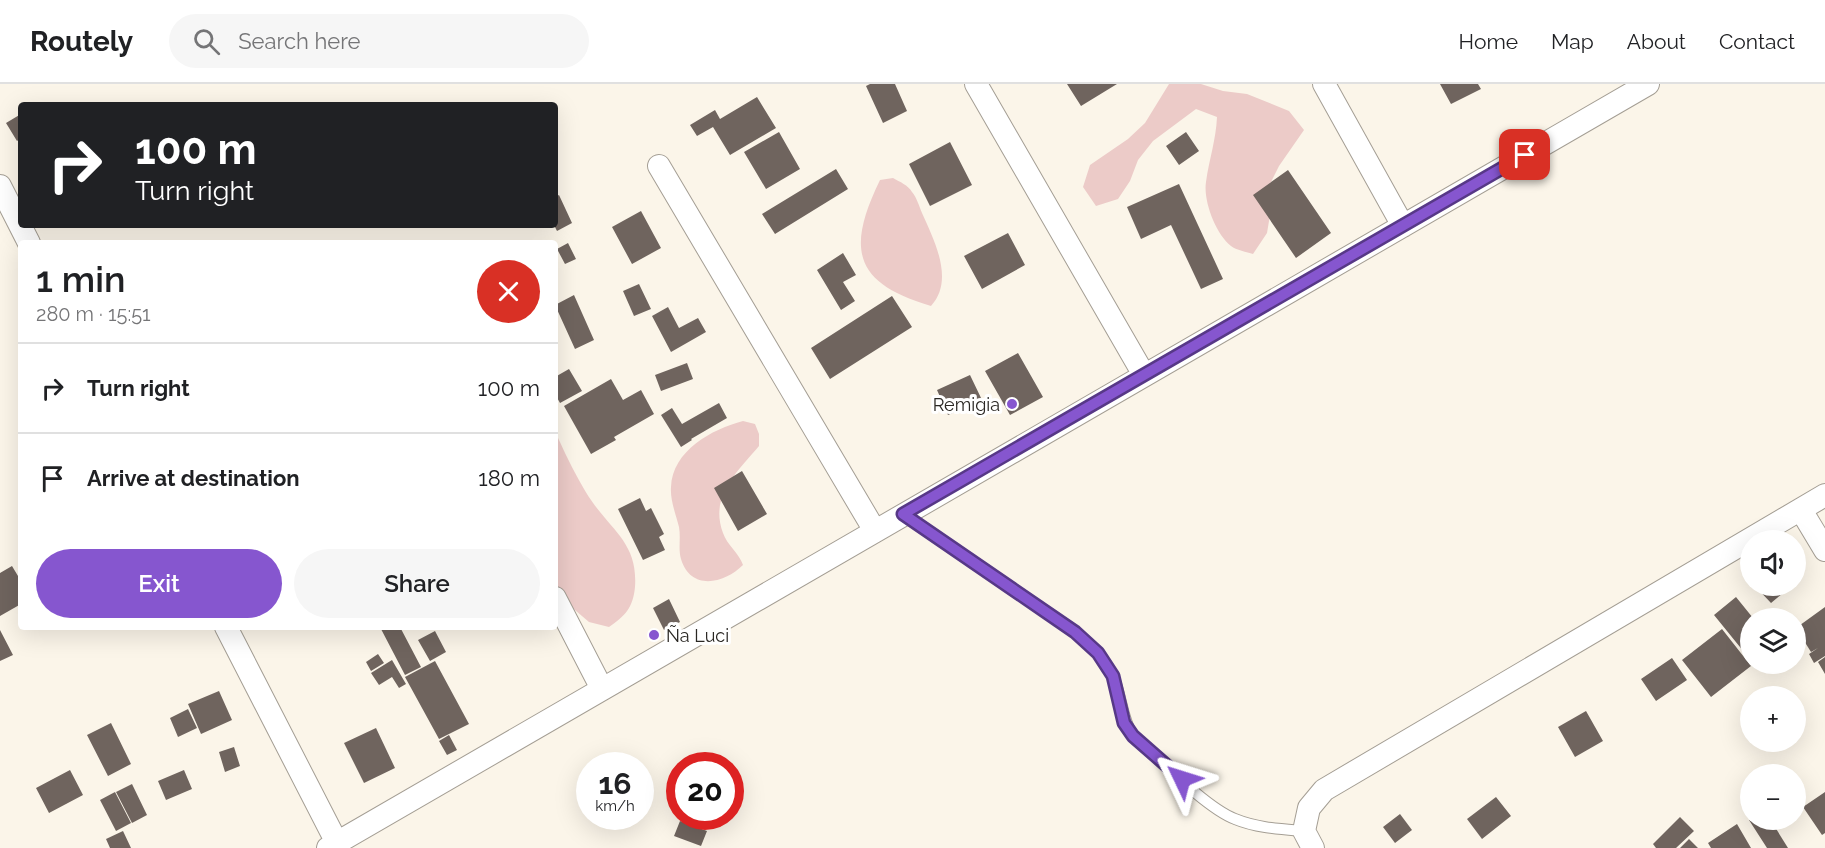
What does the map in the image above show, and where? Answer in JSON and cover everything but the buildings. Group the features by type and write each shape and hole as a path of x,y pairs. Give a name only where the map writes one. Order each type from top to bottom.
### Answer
{"street":[{"path":"976,84 1144,375"},
{"path":"1324,84 1403,226"},
{"path":"227,630 332,845 1648,84"},
{"path":"659,166 875,531"},
{"path":"0,186 18,221"},
{"path":"1309,840 1309,808 1324,790 1825,495"},
{"path":"1801,510 1825,550"},
{"path":"558,604 602,689"}],"lane":[{"path":"903,514 1075,632 1098,653 1113,676 1124,723 1133,736 1215,807 1233,819 1309,840"}],"shaded area":[{"path":"1169,84 1201,84 1223,91 1247,94 1289,111 1304,130 1279,166 1269,186 1271,209 1267,233 1253,254 1239,250 1225,241 1209,207 1206,182 1217,117 1196,109 1153,141 1138,160 1130,181 1118,199 1096,206 1083,187 1090,165 1128,139 1145,123"},
{"path":"893,178 914,194 940,260 941,284 938,296 931,306 905,297 886,286 872,274 864,261 861,245 869,205 880,180"},
{"path":"743,421 755,424 759,434 759,446 728,485 720,507 720,520 725,537 743,565 718,580 700,580 692,576 681,559 679,527 671,497 673,474 686,452 696,444 719,430"},
{"path":"558,437 586,493 628,549 635,572 632,601 624,615 609,627 589,622 558,596"}],"place":[{"name":"Remigia","path":"1012,404"},
{"name":"Ña Luci","path":"654,635"}],"route":[{"path":"1182,779 1133,736 1124,723 1113,676 1098,653 1075,632 903,514 1525,155"}]}
